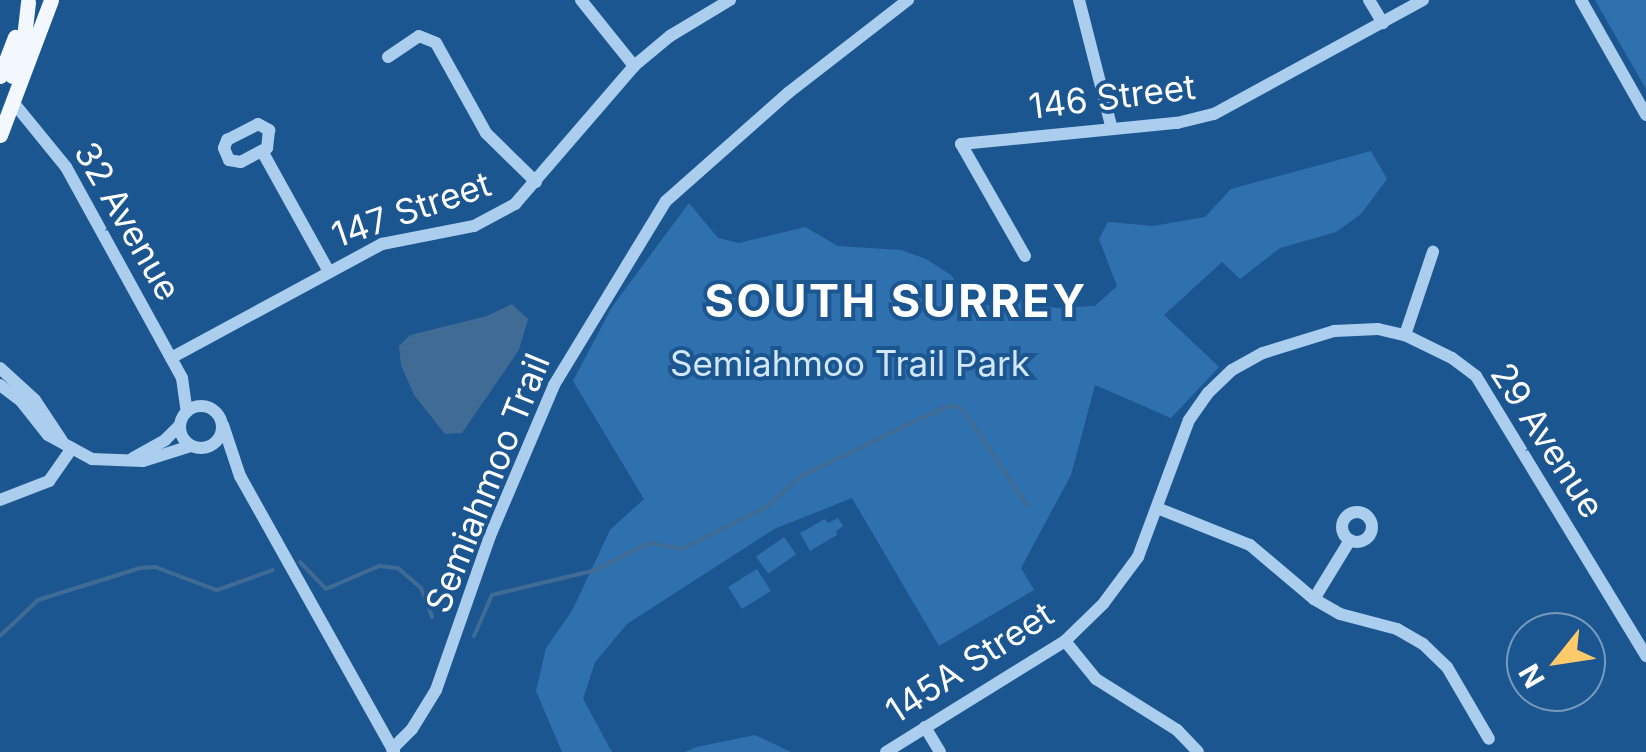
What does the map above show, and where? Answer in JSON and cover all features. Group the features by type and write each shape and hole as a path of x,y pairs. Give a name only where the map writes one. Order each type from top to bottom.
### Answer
{"main road":[{"path":"0,135 52,0"},
{"path":"12,102 7,88 22,46 28,1"},
{"path":"0,76 28,1"}],"street":[{"path":"580,0 634,66"},
{"name":"147 Street","path":"170,358 382,244 474,226 515,204 634,66 670,36 730,0"},
{"name":"Semiahmoo Trail","path":"393,750 412,729 436,690 490,536 554,385 666,202 788,93 908,0"},
{"path":"1079,0 1112,129"},
{"path":"1370,0 1383,23"},
{"name":"146 Street","path":"1025,256 961,144 1214,114 1422,0"},
{"path":"1580,0 1646,115"},
{"path":"388,56 419,36 436,42 486,132 536,182"},
{"name":"32 Avenue","path":"12,102 66,167 170,358 208,407"},
{"path":"262,151 328,270"},
{"path":"1406,335 1433,252"},
{"name":"145A Street","path":"886,752 1065,641 1102,604 1138,558 1189,420 1232,370 1298,338 1378,329 1406,335"},
{"name":"29 Avenue","path":"1406,335 1452,358 1476,376 1646,656"},
{"path":"0,368 36,400 67,446"},
{"name":"32 Avenue","path":"182,378 183,418"},
{"path":"0,384 21,402 44,432 99,460 127,461 197,448 218,442 223,425"},
{"path":"127,461 165,440 183,418 208,407 223,425 240,476 393,750"},
{"path":"183,418 183,438 197,448 214,451 240,476"},
{"path":"0,500 50,481 67,446"},
{"path":"1158,508 1250,544 1314,598 1352,618 1397,628 1434,652 1488,739"},
{"path":"1314,598 1350,540"},
{"path":"1065,641 1096,679 1176,730 1198,752"},
{"path":"925,727 940,752"}],"green space":[{"path":"1595,0 1646,0 1646,89"},
{"name":"Semiahmoo Trail Park","path":"1371,151 1387,179 1361,214 1336,232 1280,248 1240,279 1222,262 1164,315 1219,367 1171,418 1095,385 1071,475 1021,568 1034,590 939,646 852,498 774,529 627,624 595,662 583,699 612,752 562,752 536,691 546,648 572,611 610,530 644,499 573,381 612,307 689,203 718,238 739,243 805,227 838,246 901,250 926,259 951,275 974,308 1021,298 1055,308 1095,306 1117,286 1099,239 1108,222 1153,226 1205,217 1231,189"},
{"path":"838,518 843,526 836,531 837,535 810,551 800,533 825,519 828,523"},
{"path":"784,537 796,554 768,574 756,557"},
{"path":"757,569 771,591 742,609 728,587"},
{"path":"755,735 791,752 685,752 697,747"}],"shaded area":[{"path":"512,304 528,319 519,350 462,433 445,434 414,395 401,365 399,346 410,335 487,316"}],"waterway":[{"path":"474,636 492,595 596,570 649,543 682,549 767,507 801,476 945,407 963,410 1027,505"},
{"path":"300,562 326,589 379,566 398,568 421,588 432,617"},
{"path":"0,636 38,600 140,568 155,567 217,590 273,570"}],"district":[{"name":"SOUTH SURREY","path":"896,301"}]}
